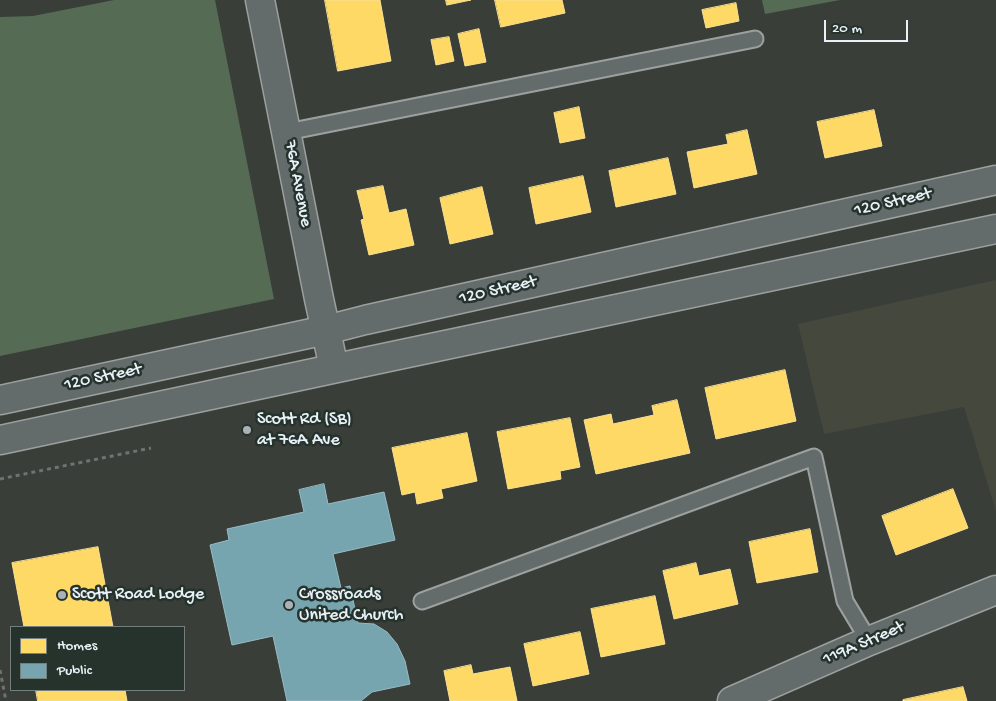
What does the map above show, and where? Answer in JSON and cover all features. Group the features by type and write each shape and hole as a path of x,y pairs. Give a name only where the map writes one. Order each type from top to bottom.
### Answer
{"main road":[{"name":"76A Avenue","path":"260,0 334,368"},
{"name":"120 Street","path":"0,400 326,330 996,180"},
{"path":"0,440 996,229"},
{"name":"119A Street","path":"732,701 869,641 996,590"}],"lane":[{"path":"287,132 754,39"},
{"path":"422,601 814,457 845,601 869,641"}],"path":[{"path":"0,479 151,448"},
{"path":"0,670 6,701"}],"shaded area":[{"path":"996,280 996,511 964,407 824,434 798,324"}],"green space":[{"path":"114,0 215,0 274,299 0,356 0,17 33,16"},
{"path":"762,0 840,0 765,14"}],"building: Homes":[{"path":"325,0 380,0 391,61 338,71"},
{"path":"446,0 471,0 447,5"},
{"path":"495,0 562,0 565,13 501,27"},
{"path":"736,3 739,21 706,28 702,10"},
{"path":"479,29 486,62 465,66 458,34"},
{"path":"449,37 454,61 436,65 431,40"},
{"path":"579,107 585,138 560,143 554,113"},
{"path":"874,110 882,146 825,158 817,122"},
{"path":"747,130 757,174 694,188 687,152 728,144 726,135"},
{"path":"668,158 676,194 616,207 609,171"},
{"path":"583,176 591,212 536,224 529,188"},
{"path":"383,186 389,213 406,209 414,245 369,255 361,220 364,219 357,191"},
{"path":"482,187 493,234 450,244 440,198"},
{"path":"785,370 796,421 716,439 705,388"},
{"path":"677,400 690,453 596,474 584,420 611,414 613,424 654,415 652,406"},
{"path":"570,418 580,467 560,471 561,479 508,489 497,432"},
{"path":"467,433 477,481 441,489 443,498 417,504 415,492 402,495 392,448"},
{"path":"953,489 968,528 896,555 882,516"},
{"path":"810,529 818,572 757,583 749,542"},
{"name":"Scott Road Lodge","path":"98,547 113,626 24,626 12,563"},
{"path":"696,563 699,576 730,569 738,604 674,619 663,571"},
{"path":"655,596 665,644 601,657 591,609"},
{"path":"580,632 589,674 533,686 524,644"},
{"path":"471,665 473,674 510,667 517,701 450,701 444,671"},
{"path":"963,687 967,701 903,701 903,700"},
{"path":"36,691 125,691 127,701 38,701"}],"building: Public":[{"name":"Crossroads United Church","path":"324,484 328,504 384,492 395,540 333,554 341,588 350,586 358,623 374,624 387,632 397,644 405,661 410,684 372,692 361,701 287,701 273,636 232,645 210,545 229,540 227,529 304,512 299,490"}],"place":[{"name":"Scott Rd (SB) at 76A Ave","path":"247,430"},
{"name":"Scott Road Lodge","path":"62,595"},
{"name":"Crossroads United Church","path":"289,605"}]}
